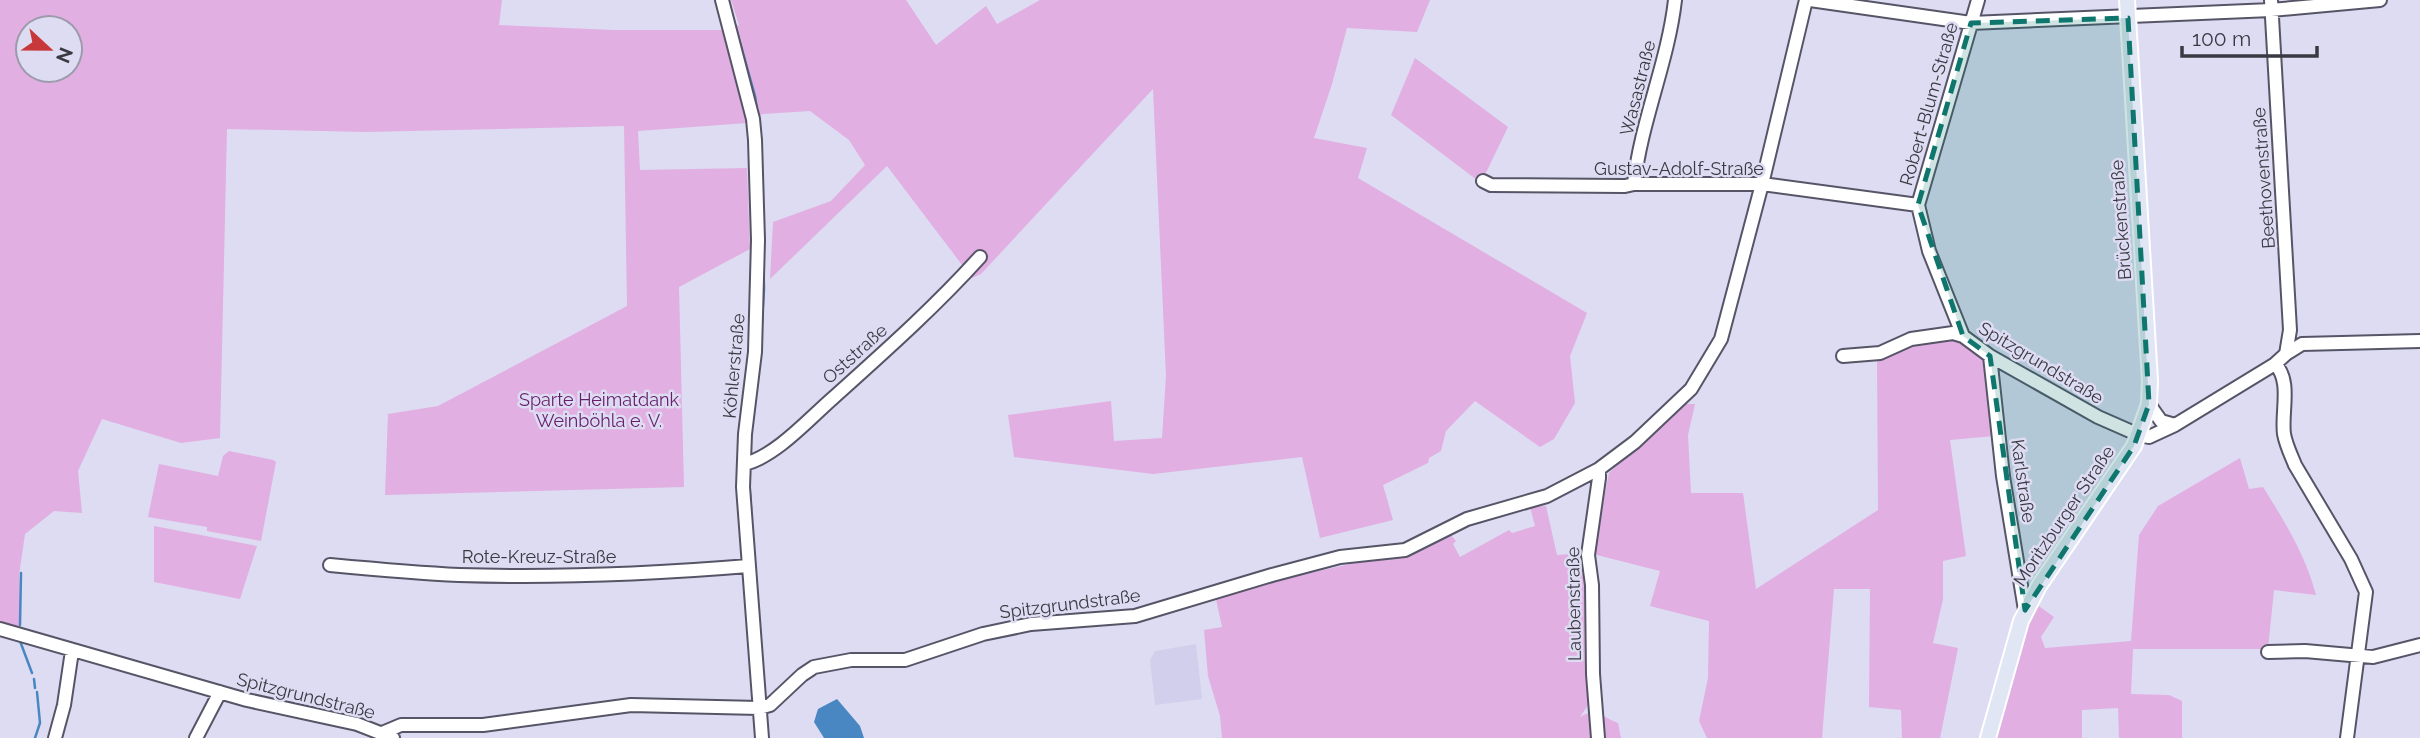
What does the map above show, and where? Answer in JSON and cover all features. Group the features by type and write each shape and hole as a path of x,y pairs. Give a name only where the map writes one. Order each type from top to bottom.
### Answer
{"main road":[{"name":"Brückenstraße","path":"2127,0 2150,381 2149,404 2139,435"},
{"name":"Moritzburger Straße","path":"1988,738 2025,610 2139,435"}],"street":[{"name":"Köhlerstraße","path":"722,0 747,92 755,140 758,240 755,352 744,464 748,566 762,738"},
{"name":"Wasastraße","path":"1634,184 1654,91 1672,25 1675,0"},
{"path":"1808,0 1971,23 2128,18 2271,5 2380,0"},
{"name":"Spitzgrundstraße","path":"0,628 220,692 357,724 388,736 401,725 483,725 631,705 760,708 770,705 814,667 851,660 905,660 983,634 1031,624 1135,616 1339,557 1405,550 1467,519 1547,496 1599,470 1635,442 1691,389 1721,339 1808,0"},
{"name":"Robert-Blum-Straße","path":"1963,336 1929,251 1918,205 1978,0"},
{"name":"Beethovenstraße","path":"2271,5 2290,330 2286,354"},
{"name":"Gustav-Adolf-Straße","path":"1483,181 1491,185 1505,186 1762,184 1918,205"},
{"name":"Oststraße","path":"744,464 757,461 803,425 887,349 979,257"},
{"name":"Spitzgrundstraße","path":"1843,356 1880,353 1911,339 1953,333 1963,336 1990,356 2098,417 2139,435"},
{"path":"2139,435 2153,436 2175,425 2275,364 2302,344 2420,341"},
{"name":"Karlstraße","path":"1990,356 2003,476 2025,610"},
{"path":"2275,364 2280,369 2284,384 2284,433 2295,465 2351,559 2366,592 2347,738"},
{"path":"2149,404 2161,421 2175,425"},
{"name":"Laubenstraße","path":"1598,738 1592,585 1588,555 1599,470"},
{"name":"Rote-Kreuz-Straße","path":"330,565 458,575 550,576 648,574 748,566"},
{"path":"2268,652 2305,651 2374,657 2420,645"},
{"path":"55,738 64,705 72,651"},
{"path":"196,738 220,692"}],"highlighted area":[{"path":"2128,18 2149,404 2134,446 2025,610 1990,356 1963,336 1918,205 1971,23"}],"shaded area":[{"path":"1196,644 1202,699 1155,705 1150,660 1155,651"}],"green space":[{"name":"Sparte Heimatdank Weinböhla e. V.","path":"0,0 502,0 499,25 613,30 721,30 739,25 731,0 906,0 936,45 986,6 997,24 1040,0 1430,0 1417,32 1347,28 1314,138 1367,148 1358,178 1587,313 1570,356 1575,403 1554,439 1540,447 1475,401 1446,431 1441,451 1429,458 1428,463 1383,485 1393,520 1320,538 1302,457 1153,474 1014,457 1008,415 1111,401 1114,441 1162,438 1166,376 1153,89 981,274 972,278 887,166 770,279 773,222 831,201 865,165 849,140 810,111 763,114 747,123 638,131 640,170 747,168 750,249 679,287 684,487 385,495 388,414 438,406 627,306 624,126 366,132 227,129 220,438 181,443 102,419 78,471 82,513 54,511 25,534 19,575 21,629 0,621"},
{"path":"1415,58 1508,127 1481,183 1391,115"},
{"path":"1949,336 1985,356 1994,436 1950,440 1966,556 1943,561 1943,599 1933,643 1958,648 1940,738 1902,738 1901,710 1869,707 1870,589 1834,589 1822,738 1707,738 1699,721 1708,678 1709,621 1650,606 1660,571 1593,554 1609,473 1683,404 1695,404 1688,435 1691,493 1743,493 1756,589 1878,510 1877,357 1909,343"},
{"path":"229,451 276,462 261,541 207,531 207,527 148,517 159,464 218,476 223,456"},
{"path":"2240,458 2249,489 2263,487 2287,526 2316,595 2274,590 2268,649 2133,649 2131,694 2169,695 2182,701 2182,738 2119,738 2118,708 2082,710 2082,738 1992,738 2028,619 2036,604 2054,617 2041,637 2045,648 2131,641 2139,535 2158,506"},
{"path":"1546,506 1557,555 1585,553 1589,587 1590,702 1580,717 1595,713 1618,723 1621,738 1222,738 1220,716 1208,676 1204,630 1222,627 1216,599 1296,576 1373,559 1410,554 1450,534 1456,541 1453,544 1460,557 1509,530 1512,533 1535,526 1530,507"},
{"path":"154,526 257,546 240,599 154,582"}],"water":[{"path":"837,699 860,726 864,738 824,738 814,722 818,709"}],"waterway":[{"path":"728,0 755,96 758,117"},
{"path":"761,141 764,289 761,337"},
{"path":"749,477 751,509"},
{"path":"20,625 21,573"},
{"path":"20,641 32,673"},
{"path":"34,679 35,688"},
{"path":"35,738 40,723 37,692"}]}
